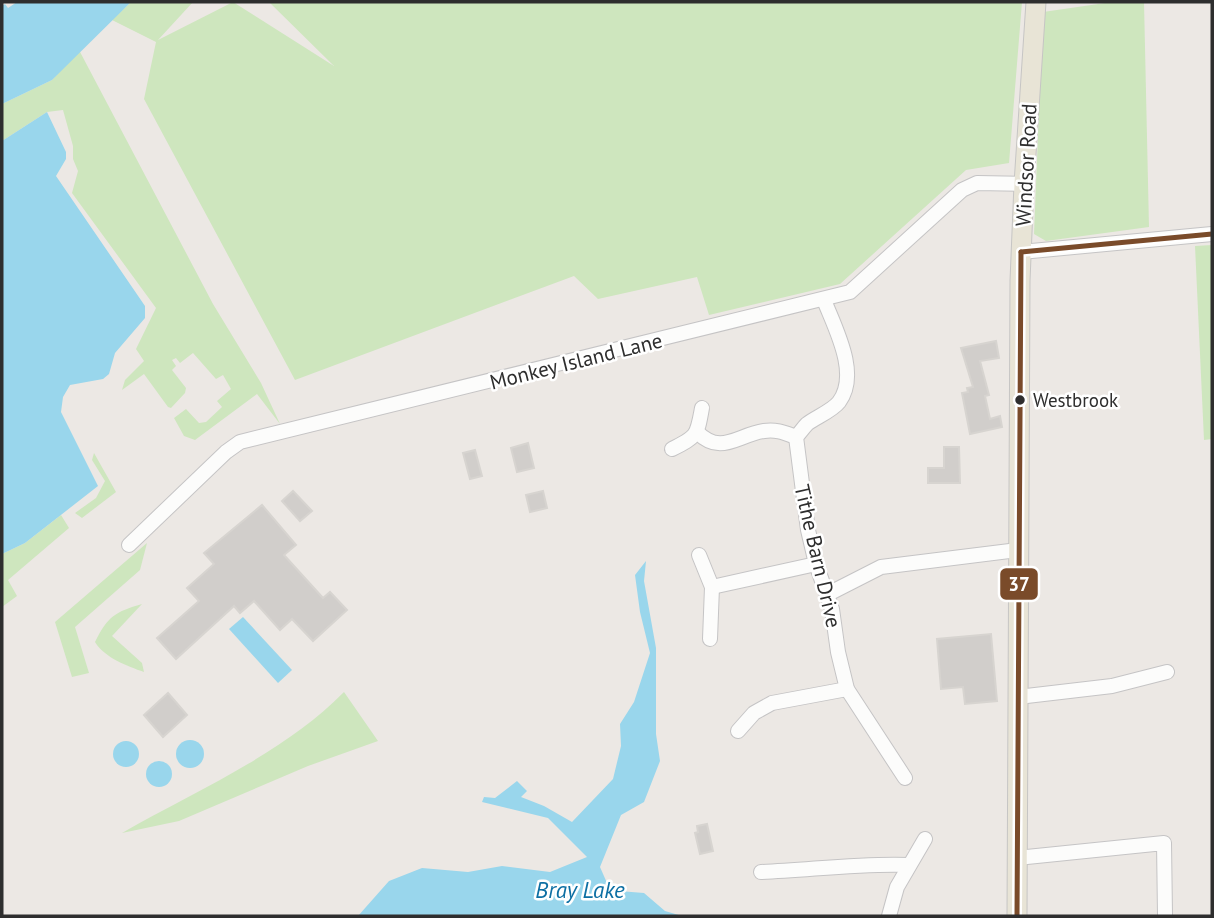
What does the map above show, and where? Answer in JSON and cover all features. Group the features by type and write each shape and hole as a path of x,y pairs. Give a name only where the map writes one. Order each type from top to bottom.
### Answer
{"main road":[{"name":"Windsor Road","path":"1017,916 1021,252 1036,2"}],"street":[{"name":"Monkey Island Lane","path":"128,545 226,452 240,442 850,292 962,190 977,183 1024,184"},
{"path":"1021,252 1212,234"},
{"path":"697,432 707,442 721,444 762,431 778,430 796,437 806,425 839,402 847,379 846,368 824,300"},
{"path":"673,449 690,440 697,432 702,408"},
{"name":"Tithe Barn Drive","path":"796,437 804,506 816,564 828,594 847,689 905,778"},
{"path":"828,594 881,567 1018,550"},
{"path":"699,555 712,587 710,639"},
{"path":"712,587 816,564"},
{"path":"1018,697 1112,686 1167,671"},
{"path":"738,731 754,713 772,703 847,689"},
{"path":"889,916 897,887 925,839"},
{"path":"1017,858 1164,843 1166,915"},
{"path":"761,872 823,870 875,864 909,865"}],"green space":[{"path":"131,2 193,2 158,40 233,2 334,66 269,2 1022,2 1009,163 966,170 840,284 709,315 697,277 598,299 574,276 295,380 144,99 156,42 112,20"},
{"path":"1112,2 1144,2 1149,227 1046,241 1034,234 1043,12"},
{"path":"79,50 213,304 261,383 280,424 257,394 195,440 184,436 174,418 186,409 199,423 206,422 222,407 217,401 231,389 223,375 216,379 193,353 180,363 176,358 172,360 176,366 172,370 186,388 185,393 171,408 144,374 122,390 125,380 144,361 136,349 156,308 72,193 78,171 63,110 47,112 2,141 2,104 52,80"},
{"path":"1212,245 1212,439 1204,440 1195,246"},
{"path":"94,453 116,492 82,518 75,513 96,498 105,481 92,460"},
{"path":"61,515 69,528 8,580 17,596 2,607 2,554 25,543"},
{"path":"147,543 140,570 75,627 89,673 72,677 55,622"},
{"path":"142,604 112,636 142,663 144,672 110,657 95,642 113,616"},
{"path":"344,692 378,741 308,766 179,821 122,833 267,753 320,714"}],"water":[{"path":"17,2 131,2 52,80 2,104 2,6 5,4 8,8"},
{"path":"47,112 66,152 66,159 56,176 145,306 145,318 115,353 109,374 103,379 70,385 63,397 61,412 98,486 25,543 2,554 2,141"},
{"name":"Bray Lake","path":"646,561 644,581 656,648 656,734 660,761 644,802 621,815 600,867 607,883 619,891 644,893 665,911 682,916 358,916 389,881 422,868 468,872 502,866 550,872 587,857 548,818 482,802 484,797 495,798 517,781 527,791 521,797 572,822 613,779 621,746 620,724 634,702 650,653 635,575"},
{"path":"243,617 292,670 278,683 229,629"},
{"path":"190,740 200,744 204,754 200,764 190,768 180,764 176,754 180,744"},
{"path":"126,741 135,745 139,754 135,763 126,767 117,763 113,754 117,745"},
{"path":"159,761 168,765 172,774 168,783 159,787 150,783 146,774 150,765"}],"building":[{"path":"996,341 999,358 980,361 989,395 985,396 990,419 1000,416 1002,427 970,434 962,393 973,387 961,348"},
{"path":"528,443 534,468 517,472 511,448"},
{"path":"944,447 959,447 960,483 928,483 928,468 944,468"},
{"path":"475,450 482,476 470,479 463,453"},
{"path":"293,491 312,511 300,521 282,501"},
{"path":"543,491 547,508 530,512 526,495"},
{"path":"262,505 296,545 284,555 323,598 330,592 347,610 313,641 292,619 280,630 254,601 240,613 234,606 176,659 157,638 199,601 187,588 214,564 204,553"},
{"path":"991,634 997,701 965,704 963,687 941,689 937,639"},
{"path":"168,693 187,715 163,737 144,715"},
{"path":"707,824 713,851 700,854 695,833 698,832 697,826"}],"transit line":[{"name":"37","path":"1021,252 1212,234"},
{"name":"37","path":"1017,916 1021,252"}],"place":[{"name":"Westbrook","path":"1020,400"}]}
